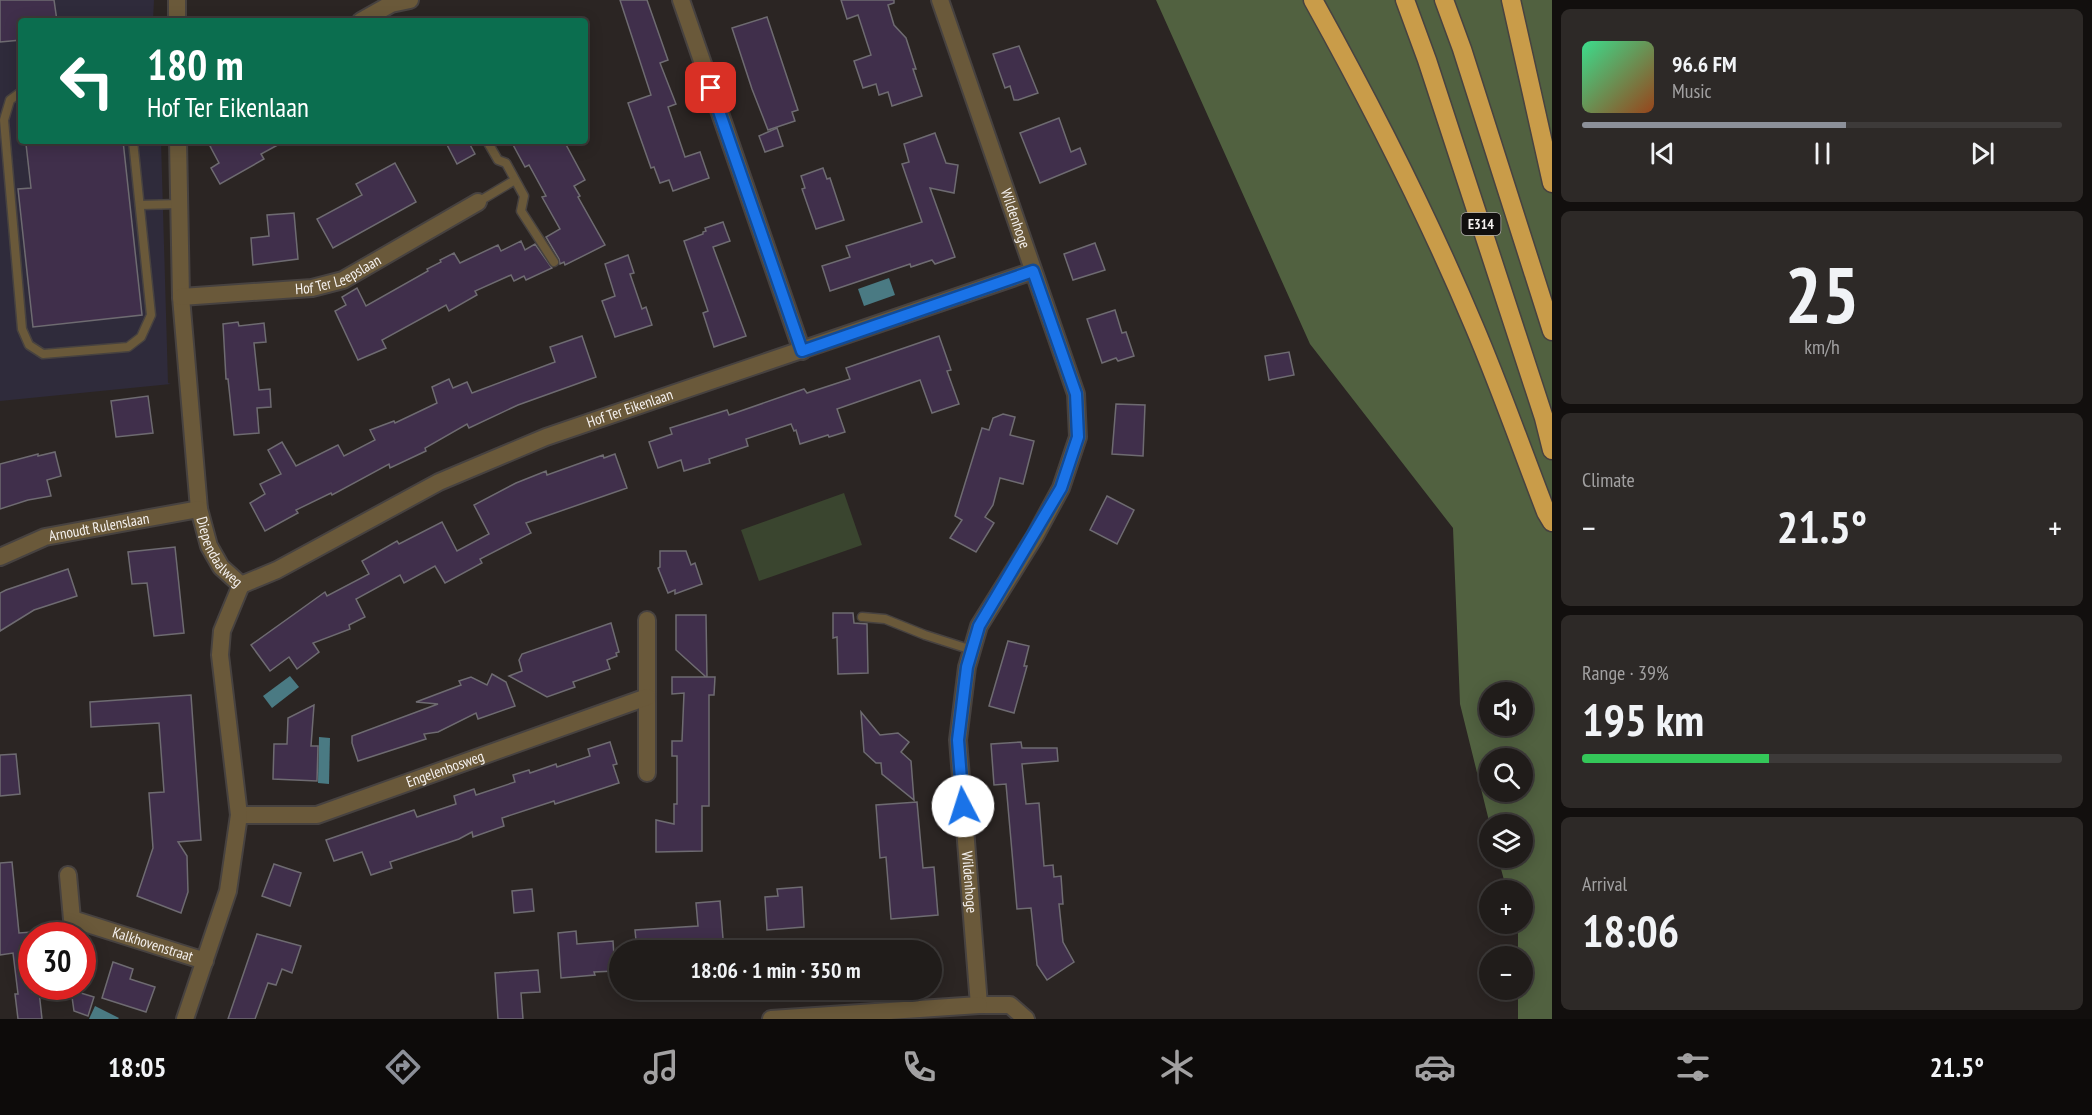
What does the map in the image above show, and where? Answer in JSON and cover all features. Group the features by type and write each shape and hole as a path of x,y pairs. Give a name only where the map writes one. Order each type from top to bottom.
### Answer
{"highway":[{"path":"1313,0 1359,83 1474,326 1546,512 1552,522"},
{"name":"E314","path":"1405,0 1431,71 1544,418 1552,450"},
{"name":"E314","path":"1444,0 1462,49 1552,332"},
{"path":"1511,0 1552,183"}],"street":[{"path":"177,0 177,18"},
{"path":"366,18 391,4 410,0"},
{"path":"681,0 802,351"},
{"name":"Wildenhoge","path":"940,0 1076,394 1078,437 1061,488 979,626 967,667 958,740 979,1005"},
{"name":"Diependaalweg","path":"178,144 181,297 199,509 209,546 221,567 241,585 222,631 220,655 239,815 228,891 184,1019"},
{"name":"Hof Ter Leepslaan","path":"181,297 312,288 343,280 478,202"},
{"name":"Hof Ter Eikenlaan","path":"241,585 277,570 439,482 535,441 1033,271"},
{"name":"Arnoudt Rulenslaan","path":"0,557 45,537 199,509"},
{"path":"647,620 647,773"},
{"name":"Engelenbosweg","path":"239,815 317,815 647,697"},
{"name":"Kalkhovenstraat","path":"68,875 72,919 205,961"},
{"path":"771,1019 979,1005 1010,1005 1026,1019"}],"lane":[{"path":"18,94 10,100 4,120 22,329 29,345 43,354 128,346 141,338 152,315 133,144"},
{"path":"489,144 498,160 506,162 524,196 521,210 554,262"},
{"path":"478,202 515,180"},
{"path":"140,205 180,204"},
{"path":"862,618 885,619 972,650"}],"shaded area":[{"path":"0,0 154,0 153,18 18,18 18,144 161,144 168,383 171,384 0,401"}],"green space":[{"path":"1156,0 1552,0 1552,1019 1518,1019 1518,1000 1533,1000 1533,946 1518,946 1518,934 1533,934 1533,880 1504,880 1501,868 1533,868 1533,814 1487,814 1484,802 1533,802 1533,748 1479,748 1479,781 1460,704 1453,528 1310,344"},
{"path":"844,493 862,545 759,581 741,530"}],"water":[{"path":"889,278 895,295 864,306 858,289"},
{"path":"290,676 299,687 272,708 263,696"},
{"path":"319,737 330,738 329,784 318,783"},
{"path":"95,1006 119,1018 89,1019"}],"building":[{"path":"0,0 54,0 57,18 18,18 18,40 0,42"},
{"path":"620,0 647,0 668,60 660,63 676,104 668,107 685,157 700,152 709,178 673,191 669,180 660,183 654,167 651,168 628,103 651,95"},
{"path":"841,0 894,0 894,3 888,5 894,25 906,38 922,96 892,106 888,92 879,95 876,84 863,88 854,61 871,55 858,15 847,19"},
{"path":"767,17 798,110 792,112 795,121 768,130 732,28"},
{"path":"1019,46 1038,93 1014,100 1010,86 1005,88 993,54"},
{"path":"1059,118 1071,152 1080,148 1086,164 1040,183 1020,133"},
{"path":"777,128 783,146 765,152 759,136"},
{"path":"935,133 946,163 958,165 954,193 930,188 955,257 935,264 932,260 911,267 910,264 830,291 822,266 850,257 846,246 922,222 902,164 909,162 904,144"},
{"path":"26,144 123,144 142,315 33,327 18,189 31,188"},
{"path":"214,144 279,144 261,154 264,159 220,184 211,168 219,163 210,146"},
{"path":"447,144 470,144 475,154 457,164"},
{"path":"513,144 566,144 585,180 574,186 580,196 578,197 605,245 565,265 564,262 560,264 546,237 560,229 542,197 546,196 529,165 525,167"},
{"path":"395,163 416,202 333,248 317,219 362,195 356,184"},
{"path":"823,168 827,179 830,178 844,220 816,229 802,189 805,188 801,176"},
{"path":"294,213 298,259 253,265 251,238 269,236 267,215"},
{"path":"723,222 730,241 713,247 746,336 714,347 703,313 708,311 684,241 703,234 706,231 705,228"},
{"path":"521,241 525,250 535,244 552,268 526,280 524,276 514,281 511,275 475,291 477,295 449,311 446,305 382,340 386,348 358,360 335,311 346,305 342,297 357,288 366,306 428,271 427,269 441,262 440,260 454,253 460,263 498,245 501,251"},
{"path":"1095,243 1105,270 1073,280 1064,254"},
{"path":"628,255 634,273 630,274 642,309 646,307 652,325 615,337 602,301 615,296 605,264"},
{"path":"1115,310 1122,333 1126,332 1134,356 1118,361 1116,358 1102,363 1087,319"},
{"path":"238,322 239,326 264,323 266,342 254,343 259,390 270,389 271,407 257,408 259,433 234,435 228,379 226,379 223,324"},
{"path":"582,336 596,377 518,405 469,428 467,424 425,448 426,451 390,468 389,464 332,495 331,493 296,510 298,513 265,531 250,503 265,494 260,484 281,474 268,450 282,442 296,466 338,445 344,456 375,440 370,430 394,421 395,423 437,403 432,387 449,379 453,388 467,382 472,393 555,362 550,347"},
{"path":"939,336 951,370 947,371 959,404 932,413 920,380 837,409 845,432 800,444 796,430 794,431 791,424 746,439 748,446 709,459 710,463 684,471 681,460 658,468 649,442 672,434 670,428 727,410 729,415 804,389 807,393 850,379 846,368"},
{"path":"1289,352 1294,375 1269,380 1265,356"},
{"path":"148,396 153,433 116,437 111,401"},
{"path":"1116,404 1145,405 1143,456 1112,454"},
{"path":"1003,414 1015,417 1010,435 1034,441 1023,484 1000,478 993,505 985,517 994,523 976,552 950,538 962,520 955,516 982,428 989,430 993,418"},
{"path":"55,452 61,476 47,480 51,496 28,500 0,509 0,464"},
{"path":"615,454 627,488 526,523 531,533 480,559 482,563 445,583 435,566 404,583 400,575 356,599 365,617 349,625 350,629 313,643 319,652 297,669 289,657 270,671 251,645 325,592 327,596 369,574 362,561 397,541 399,544 442,522 457,551 489,534 474,505 516,483 546,471 547,475 603,455 604,458"},
{"path":"1107,496 1134,510 1117,544 1090,530"},
{"path":"175,547 184,633 154,636 147,583 132,584 128,552"},
{"path":"660,551 686,551 691,565 695,563 702,584 675,594 675,590 668,593 658,568 660,567"},
{"path":"68,569 77,596 34,610 0,631 0,593"},
{"path":"833,613 853,613 854,623 867,624 868,673 838,674 837,637 833,638"},
{"path":"676,615 706,615 707,677 715,677 714,695 709,695 709,806 702,806 702,851 656,852 656,820 674,824 674,804 677,804 677,756 672,756 672,741 682,741 684,693 672,694 672,677 706,677 676,650"},
{"path":"611,623 619,652 616,653 617,656 607,660 610,669 573,682 575,687 547,697 509,676 522,671 519,660 522,654"},
{"path":"1008,641 1029,646 1024,666 1027,666 1014,713 989,706"},
{"path":"492,674 506,682 515,706 478,719 476,713 438,732 424,734 426,739 358,761 352,736 438,704 416,702 461,685 459,681 471,677 487,685"},
{"path":"191,695 201,840 178,842 187,856 188,892 181,913 137,896 153,848 149,793 164,792 159,723 91,727 90,702"},
{"path":"314,705 311,746 318,746 317,781 273,779 274,744 287,744 288,718"},
{"path":"861,712 880,735 898,733 909,742 901,752 911,761 914,800 882,774 881,763 876,763 864,752"},
{"path":"610,742 617,764 613,765 619,783 502,818 504,826 473,837 472,832 459,839 390,862 392,868 371,875 362,852 334,861 326,840 414,810 417,817 456,804 454,796 474,789 476,795 515,782 513,775 529,770 530,773 556,764 557,767 590,756 588,749"},
{"path":"1021,742 1022,748 1057,748 1058,761 1022,764 1026,804 1039,803 1044,866 1053,865 1054,877 1061,876 1063,904 1059,904 1063,942 1074,962 1047,980 1037,965 1031,908 1017,909 1006,784 994,785 991,744"},
{"path":"16,754 20,794 0,796 0,755"},
{"path":"917,802 923,868 934,867 938,915 891,919 886,857 880,858 876,805"},
{"path":"12,862 18,923 18,994 13,953 0,955 0,863"},
{"path":"274,864 301,873 290,906 262,896"},
{"path":"802,887 804,927 767,930 765,897 778,896 777,889"},
{"path":"532,889 534,911 514,913 512,891"},
{"path":"720,901 723,940 636,940 635,930 698,926 696,903"},
{"path":"576,931 577,944 609,941 609,971 561,978 558,933"},
{"path":"257,934 301,946 292,973 282,969 276,985 268,983 255,1019 228,1019"},
{"path":"113,962 133,969 130,979 155,987 146,1012 102,998"},
{"path":"538,970 540,992 521,993 523,1019 498,1019 495,973"},
{"path":"15,994 18,994 18,1000 40,1000 42,1019 18,1019"},
{"path":"72,1000 93,1000 88,1016 74,1011"}],"route":[{"path":"711,88 802,351 1033,271 1076,394 1078,437 1061,488 1035,536 979,626 967,667 958,740 963,806"}]}
